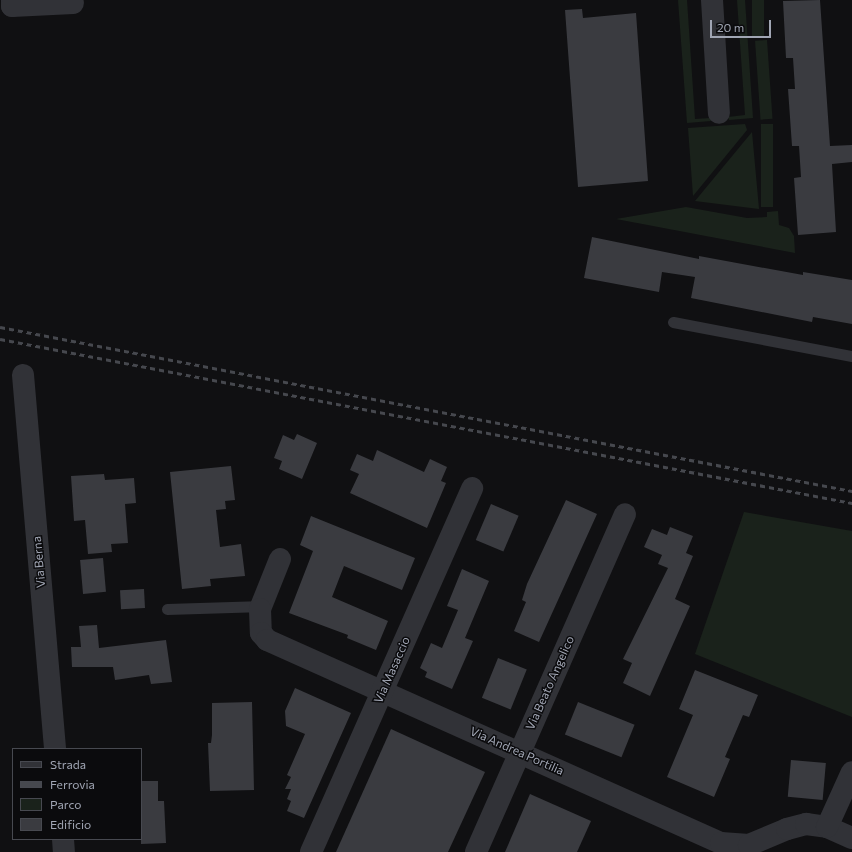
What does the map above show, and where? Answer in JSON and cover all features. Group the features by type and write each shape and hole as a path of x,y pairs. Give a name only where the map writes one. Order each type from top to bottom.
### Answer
{"street":[{"path":"12,0 12,6 73,3"},
{"path":"712,0 719,113"},
{"name":"Via Berna","path":"23,376 55,748"},
{"name":"Via Masaccio","path":"311,852 472,488"},
{"name":"Via Beato Angelico","path":"476,852 625,514"},
{"name":"Via Andrea Portilia","path":"280,559 260,606 260,630 264,639 520,752 719,847 749,845 800,825 827,827 852,838"},
{"path":"827,827 852,772"},
{"path":"63,840 64,852"}],"lane":[{"path":"673,322 852,356"},
{"path":"167,609 260,606"}],"green space":[{"path":"678,0 687,0 695,119 710,118 711,121 687,123"},
{"path":"737,0 745,0 753,118 729,120 728,117 745,115"},
{"path":"752,0 764,0 764,36 752,36"},
{"path":"767,40 773,119 761,120 755,41"},
{"path":"745,124 747,130 693,196 688,128"},
{"path":"761,124 773,124 773,207 761,207"},
{"path":"752,132 759,209 695,201"},
{"path":"686,207 747,218 767,217 767,212 778,211 779,225 789,228 794,236 795,253 616,219"},
{"path":"744,512 852,531 852,717 695,654"}],"building":[{"path":"820,0 830,146 852,145 852,162 832,164 836,232 798,235 794,178 801,177 799,146 792,146 788,89 795,89 793,58 786,58 783,1"},
{"path":"582,9 583,18 636,13 648,181 578,187 565,10"},
{"path":"592,237 699,259 699,256 803,275 803,272 852,280 852,324 813,317 812,322 691,298 695,277 662,272 659,292 584,278"},
{"path":"297,434 317,443 302,479 279,469 282,461 274,458 283,435 294,440"},
{"path":"377,450 424,472 430,459 447,467 441,481 446,483 427,528 350,493 359,474 350,470 357,454 373,461"},
{"path":"231,466 235,500 225,501 226,509 216,510 220,547 241,544 245,576 210,579 211,586 182,589 170,472"},
{"path":"104,474 105,480 134,478 136,503 125,504 128,543 111,544 112,552 88,554 85,520 74,521 71,476"},
{"path":"566,500 597,514 539,642 514,631 526,602 522,600 527,584"},
{"path":"491,504 519,516 503,552 476,540"},
{"path":"311,516 415,558 402,590 344,566 332,597 388,621 376,650 347,638 348,635 289,613 313,551 300,545"},
{"path":"670,527 693,536 686,553 693,556 675,599 690,606 650,696 623,683 632,663 623,659 668,568 658,564 662,555 644,547 652,529 667,535"},
{"path":"103,558 106,592 83,594 80,560"},
{"path":"462,569 489,581 465,638 473,641 452,689 425,677 427,672 420,668 431,643 442,648 458,610 447,606"},
{"path":"144,589 145,608 121,609 120,590"},
{"path":"97,625 99,648 166,640 172,682 151,684 149,675 115,680 113,667 72,667 71,647 81,647 79,626"},
{"path":"498,658 527,670 511,709 482,698"},
{"path":"695,670 758,695 749,717 743,715 725,757 730,759 714,797 667,777 693,715 679,709"},
{"path":"295,688 351,713 304,818 287,811 291,801 287,799 291,789 285,789 291,777 287,775 305,734 286,726 285,711"},
{"path":"252,702 254,790 210,791 208,743 211,743 212,735 212,703"},
{"path":"578,702 635,725 621,757 565,734"},
{"path":"391,729 485,772 448,852 336,852"},
{"path":"791,760 826,763 823,800 788,797"},
{"path":"142,781 158,781 158,801 164,801 166,843 141,844"},
{"path":"530,794 591,821 577,852 505,852"}],"railway":[{"path":"0,327 852,491"},
{"path":"0,339 852,503"}]}
